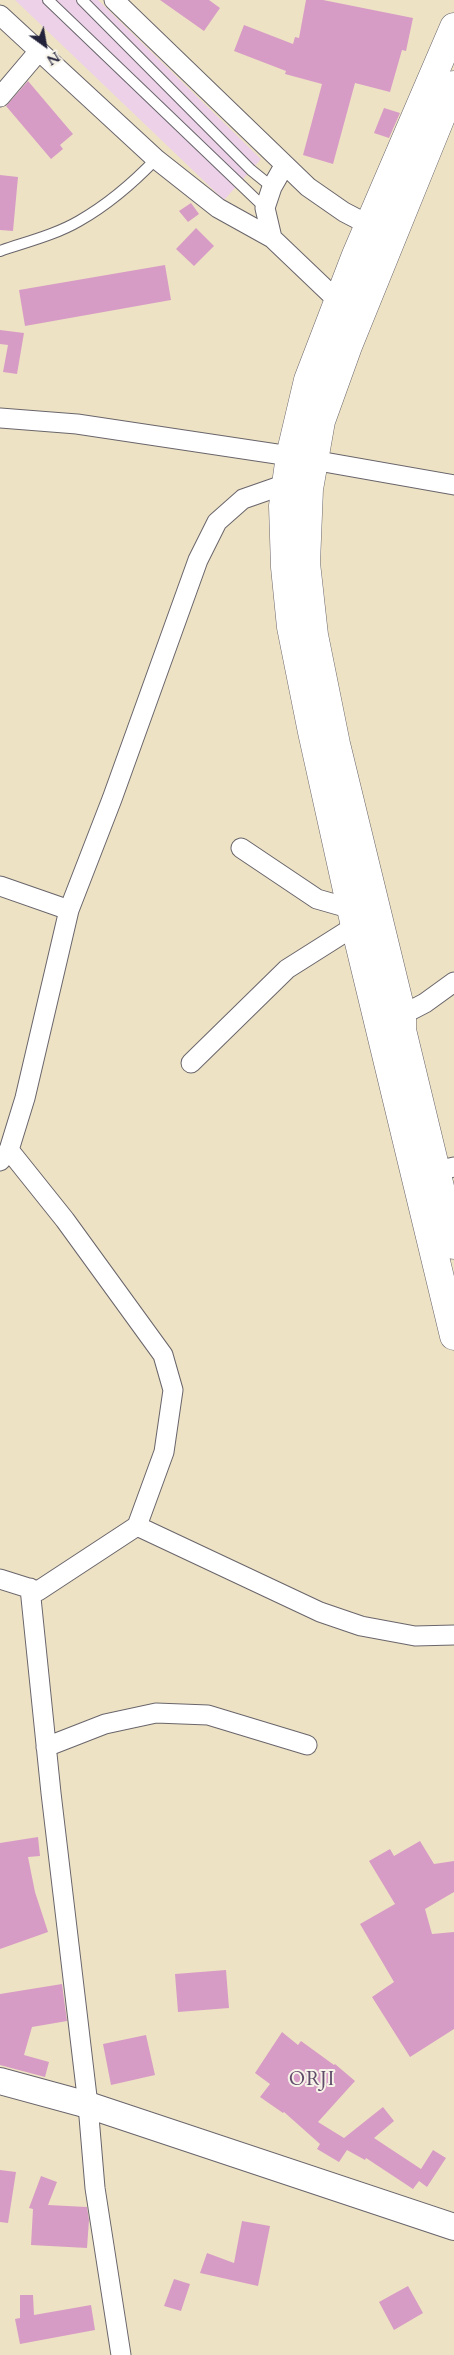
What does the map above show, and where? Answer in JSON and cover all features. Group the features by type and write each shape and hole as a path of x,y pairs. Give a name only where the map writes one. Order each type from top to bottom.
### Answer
{"main road":[{"path":"454,27 369,225 308,380 302,458 309,489 306,563 314,635 336,744 402,1015 402,1030 445,1169 454,1245"},
{"path":"454,85 348,346 321,421 286,484 284,506 285,567 291,628 354,917 454,1336"},
{"path":"0,2081 88,2105 454,2227"}],"street":[{"path":"114,0 284,166 308,187 344,212 369,225"},
{"path":"0,15 156,159 218,208 272,238 338,301"},
{"path":"0,97 39,52"},
{"path":"272,238 265,208 272,187 284,166"},
{"path":"0,418 77,424 302,458 454,485"},
{"path":"0,1579 38,1591 137,1526 164,1452 173,1390 163,1354 64,1220 4,1156 25,1098 69,910 112,799 198,560 217,522 243,499 286,484"},
{"path":"191,1062 287,969 354,917 317,899 241,848"},
{"path":"0,886 69,910"},
{"path":"402,1015 425,1003 454,982"},
{"path":"137,1526 320,1612 361,1626 415,1636 454,1635"},
{"path":"30,1588 46,1747 88,2105 95,2188 122,2355"},
{"path":"46,1747 104,1724 156,1713 208,1715 307,1745"}],"lane":[{"path":"48,0 265,208"},
{"path":"82,0 251,170 272,187"},
{"path":"0,251 46,236 78,221 136,180 156,159"}],"shaded area":[{"path":"15,0 98,0 261,159 224,200"}],"building":[{"path":"160,0 209,0 220,8 204,31"},
{"path":"306,0 323,0 413,18 406,51 402,50 390,92 355,83 333,164 303,155 322,84 285,74 286,71 234,51 244,25 293,44 295,37 299,38"},
{"path":"28,81 73,134 60,145 63,149 51,159 6,106"},
{"path":"384,108 400,113 389,138 374,133"},
{"path":"0,175 18,177 13,231 0,230"},
{"path":"191,203 199,214 188,222 179,211"},
{"path":"196,228 214,246 194,266 176,249"},
{"path":"165,265 171,300 25,326 19,290"},
{"path":"0,330 24,333 17,374 3,372 8,345 0,344"},
{"path":"38,1837 40,1856 28,1857 35,1892 48,1932 0,1949 0,1843"},
{"path":"420,1841 434,1864 454,1861 454,1892 425,1909 432,1934 454,1932 454,2029 410,2057 372,1997 394,1982 360,1924 395,1904 369,1861 390,1849 394,1856"},
{"path":"226,1970 229,2008 178,2012 175,1974"},
{"path":"62,1984 67,2021 32,2027 24,2055 49,2062 45,2077 0,2065 0,1994"},
{"path":"282,2032 298,2045 301,2041 335,2064 355,2081 318,2122 344,2138 383,2107 394,2121 374,2138 421,2169 433,2150 446,2158 427,2187 419,2181 413,2189 366,2158 365,2160 347,2150 339,2162 317,2149 320,2144 284,2112 260,2097 270,2084 255,2073"},
{"path":"146,2035 155,2075 111,2085 103,2044"},
{"path":"0,2170 16,2172 8,2223 0,2222"},
{"path":"41,2176 57,2182 48,2205 87,2207 89,2220 87,2248 31,2245 33,2209 29,2208"},
{"path":"242,2221 270,2226 258,2286 200,2273 207,2253 234,2263"},
{"path":"174,2279 190,2284 181,2311 164,2306"},
{"path":"408,2286 423,2313 394,2330 379,2302"},
{"path":"20,2295 33,2295 34,2315 91,2305 95,2330 20,2344 15,2319 20,2318"}],"district":[{"name":"ORJI","path":"312,2081"}]}
